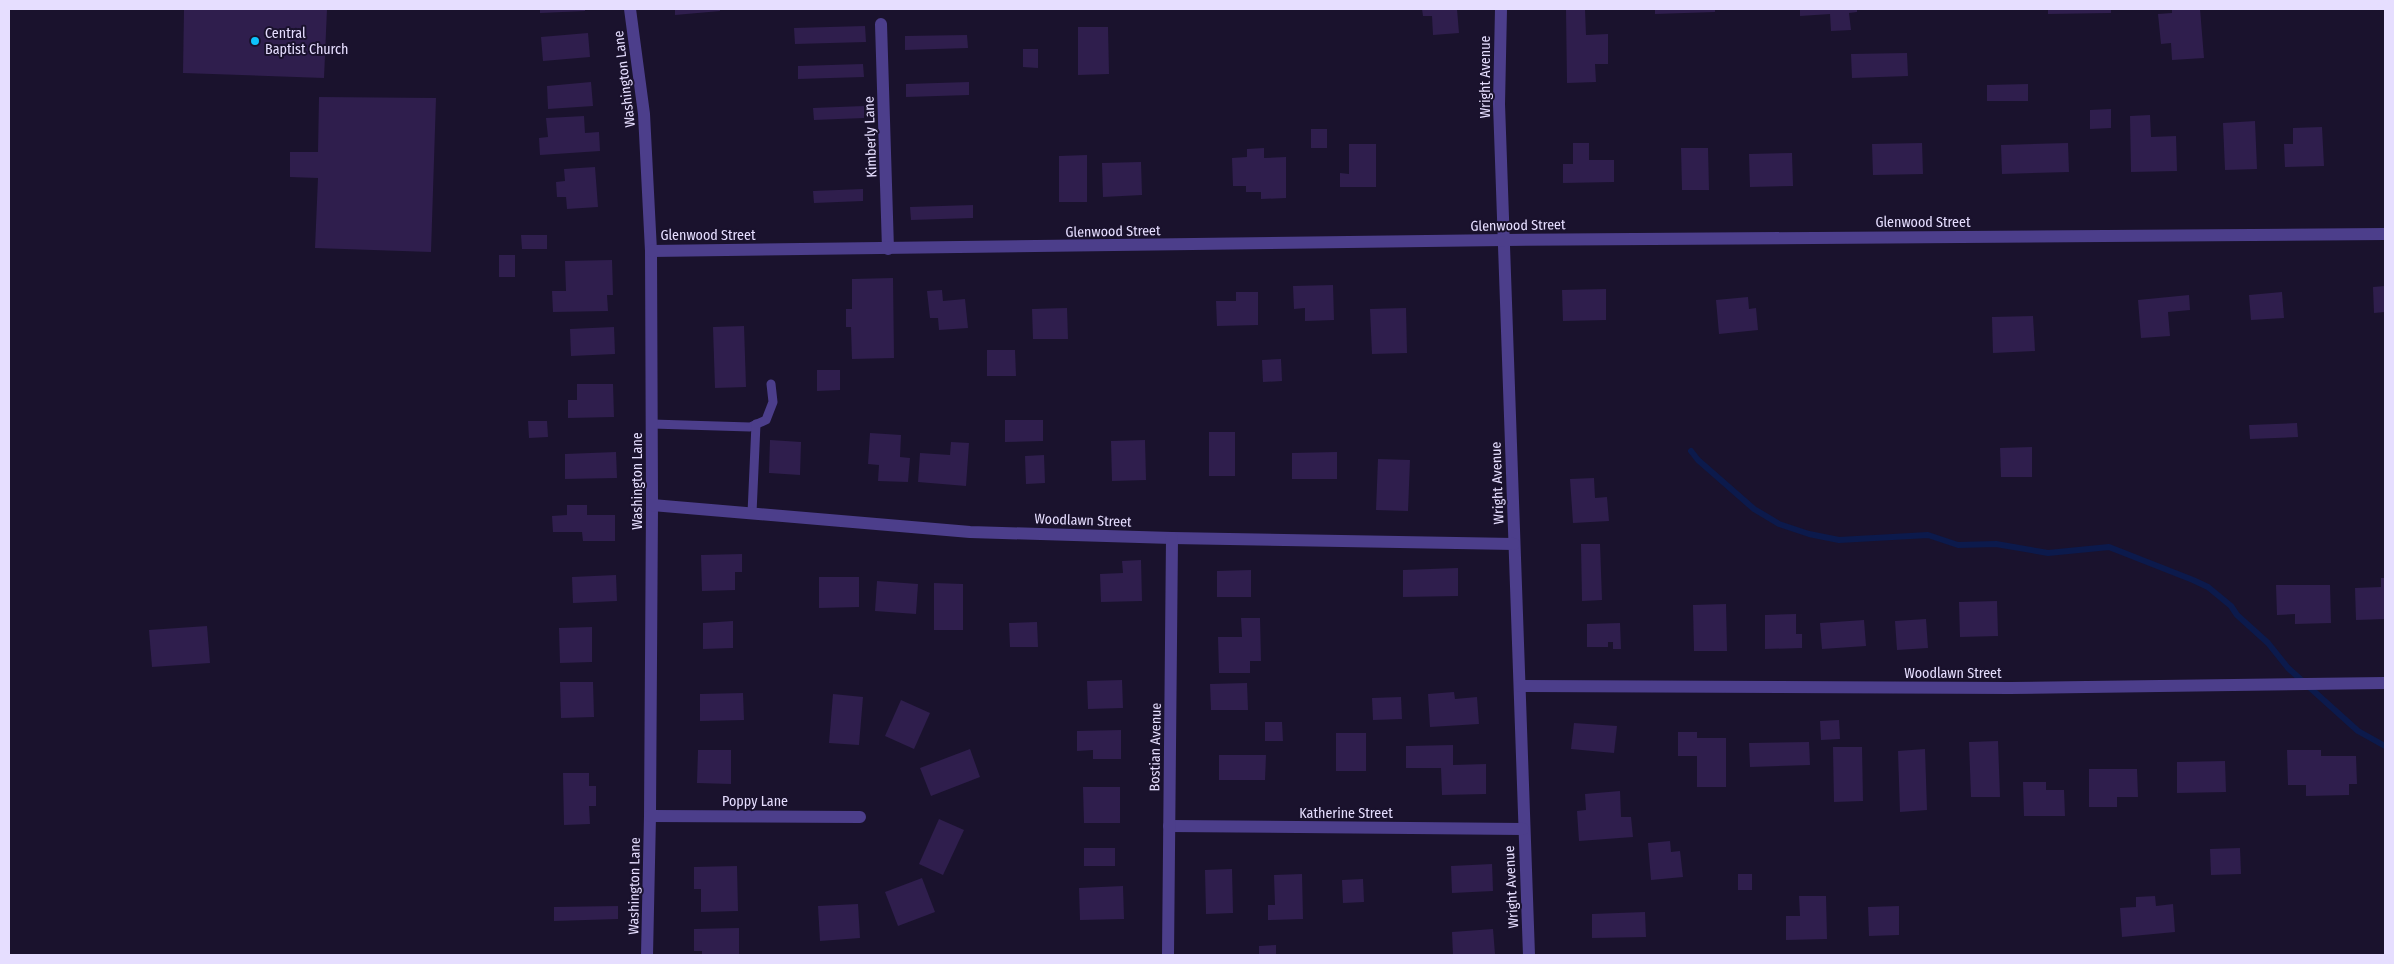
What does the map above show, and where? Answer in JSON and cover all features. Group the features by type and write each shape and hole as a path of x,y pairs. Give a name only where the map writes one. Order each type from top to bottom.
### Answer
{"street":[{"name":"Washington Lane","path":"630,9 644,114 651,251 652,505 647,955"},
{"name":"Wright Avenue","path":"1501,9 1500,104 1520,686 1523,829 1529,955"},
{"name":"Kimberly Lane","path":"881,24 888,249"},
{"name":"Glenwood Street","path":"651,251 1505,240 2385,234"},
{"name":"Woodlawn Street","path":"652,505 970,532 1172,538 1514,544"},
{"name":"Bostian Avenue","path":"1168,955 1172,538"},
{"name":"Woodlawn Street","path":"1520,686 2010,688 2385,683"},
{"name":"Poppy Lane","path":"650,816 860,817"},
{"name":"Katherine Street","path":"1169,826 1523,829"}],"lane":[{"path":"652,424 750,427 766,420 772,402 771,384"},
{"path":"752,514 756,424"}],"building":[{"name":"Central Baptist Church","path":"184,9 327,9 324,78 183,73"},
{"path":"540,9 585,9 585,11 540,13"},
{"path":"675,9 720,9 720,11 675,15"},
{"path":"1422,9 1457,9 1459,33 1433,35 1432,16 1423,16"},
{"path":"1566,9 1585,9 1586,35 1608,34 1608,64 1595,64 1596,82 1567,83"},
{"path":"1655,9 1715,9 1715,12 1655,14"},
{"path":"1800,9 1857,9 1857,12 1849,13 1851,30 1831,31 1830,14 1800,16"},
{"path":"2048,9 2111,9 2111,13 2048,14"},
{"path":"2172,9 2200,9 2204,58 2172,60 2171,43 2161,44 2158,14 2172,13"},
{"path":"865,26 866,42 795,44 794,28"},
{"path":"1078,27 1108,27 1109,74 1078,75"},
{"path":"588,33 590,57 543,61 541,37"},
{"path":"967,35 968,48 905,50 905,36"},
{"path":"1023,49 1038,49 1038,68 1023,67"},
{"path":"1907,53 1908,76 1852,78 1851,54"},
{"path":"863,64 864,77 798,79 798,66"},
{"path":"591,82 593,106 548,109 547,86"},
{"path":"969,82 969,95 906,97 906,84"},
{"path":"2028,84 2028,101 1987,101 1987,85"},
{"path":"319,97 436,98 431,252 315,248 318,178 290,177 290,152 318,152"},
{"path":"864,106 864,118 814,120 813,108"},
{"path":"2111,109 2111,128 2090,129 2090,110"},
{"path":"2150,115 2151,137 2176,136 2177,171 2131,172 2130,116"},
{"path":"584,116 585,133 599,132 600,151 540,155 539,138 548,137 546,118"},
{"path":"2255,121 2257,169 2225,170 2223,123"},
{"path":"2322,127 2324,166 2285,167 2284,144 2293,144 2293,128"},
{"path":"1311,129 1327,129 1327,148 1311,148"},
{"path":"1573,143 1589,143 1589,160 1614,160 1614,182 1563,183 1563,164 1573,164"},
{"path":"1922,143 1923,174 1873,175 1872,144"},
{"path":"2068,143 2069,172 2002,174 2001,145"},
{"path":"1349,144 1376,144 1376,187 1340,187 1340,173 1349,174"},
{"path":"1264,148 1264,158 1286,157 1286,198 1261,199 1261,192 1246,192 1246,186 1233,186 1232,158 1247,157 1247,149"},
{"path":"1681,148 1708,148 1709,190 1682,190"},
{"path":"1792,153 1793,186 1750,187 1749,154"},
{"path":"1087,155 1087,202 1059,202 1059,156"},
{"path":"1141,162 1142,195 1103,197 1102,163"},
{"path":"595,167 598,207 567,209 566,197 557,197 556,182 565,181 564,169"},
{"path":"863,189 863,201 814,203 813,191"},
{"path":"973,205 973,218 911,220 910,207"},
{"path":"521,235 547,235 547,249 522,249"},
{"path":"499,255 515,255 515,277 499,277"},
{"path":"612,260 613,295 607,295 608,311 553,312 552,291 566,291 565,261"},
{"path":"893,278 894,358 852,359 851,327 846,327 846,309 852,309 852,279"},
{"path":"1333,285 1334,320 1305,321 1305,308 1294,309 1293,286"},
{"path":"2385,286 2385,312 2374,313 2373,287"},
{"path":"1606,289 1606,320 1563,321 1562,290"},
{"path":"942,290 943,301 965,299 968,328 939,330 938,318 930,318 927,291"},
{"path":"1236,292 1258,292 1258,325 1217,326 1216,301 1236,301"},
{"path":"2282,292 2284,318 2251,320 2249,295"},
{"path":"2189,295 2190,310 2168,312 2170,336 2141,338 2138,300"},
{"path":"1748,297 1749,309 1756,308 1758,330 1719,334 1716,300"},
{"path":"1067,308 1068,339 1033,339 1032,309"},
{"path":"1406,308 1407,353 1372,354 1370,309"},
{"path":"2033,316 2035,351 1993,353 1992,317"},
{"path":"744,326 746,387 715,388 713,327"},
{"path":"614,327 615,354 571,356 570,329"},
{"path":"987,350 1015,350 1016,376 987,376"},
{"path":"1281,359 1282,381 1263,382 1262,360"},
{"path":"817,370 840,370 840,390 817,391"},
{"path":"577,384 613,384 614,417 568,418 568,400 577,400"},
{"path":"1005,420 1043,420 1043,441 1005,442"},
{"path":"528,421 547,421 548,437 529,438"},
{"path":"2297,423 2298,437 2250,439 2249,425"},
{"path":"1209,432 1235,432 1235,476 1209,476"},
{"path":"870,433 901,435 900,457 910,458 908,482 878,481 879,465 868,464"},
{"path":"770,440 801,442 800,475 769,473"},
{"path":"1145,440 1146,480 1112,481 1111,441"},
{"path":"951,442 969,443 966,486 918,482 920,453 950,455"},
{"path":"2032,447 2032,477 2001,477 2000,448"},
{"path":"616,452 617,478 565,479 565,454"},
{"path":"1337,452 1337,479 1292,479 1292,453"},
{"path":"1044,455 1045,483 1026,484 1025,456"},
{"path":"1378,459 1410,460 1408,511 1376,510"},
{"path":"1594,478 1595,498 1607,497 1609,521 1573,523 1570,479"},
{"path":"567,505 587,505 587,515 615,515 615,541 583,541 582,532 553,532 552,516 567,515"},
{"path":"1581,544 1600,544 1602,600 1582,601"},
{"path":"742,554 742,572 735,572 735,590 702,591 701,555"},
{"path":"1141,560 1142,601 1101,602 1100,574 1123,573 1122,561"},
{"path":"1458,568 1458,596 1403,597 1403,570"},
{"path":"1251,570 1251,597 1217,597 1217,571"},
{"path":"616,575 617,601 573,603 572,577"},
{"path":"819,577 859,577 859,607 819,608"},
{"path":"2381,578 2385,578 2385,619 2356,620 2355,588 2381,587"},
{"path":"877,581 918,584 916,614 875,611"},
{"path":"934,583 963,584 963,630 934,630"},
{"path":"2276,585 2330,585 2331,623 2295,624 2295,614 2277,615"},
{"path":"1997,601 1998,636 1960,637 1959,602"},
{"path":"1726,604 1727,651 1694,651 1693,605"},
{"path":"1796,614 1796,634 1802,634 1802,648 1765,649 1765,615"},
{"path":"1241,618 1260,618 1261,661 1250,661 1250,673 1219,673 1218,637 1242,637"},
{"path":"1926,619 1928,648 1897,650 1895,621"},
{"path":"1864,620 1866,646 1822,649 1820,623"},
{"path":"733,621 733,648 703,649 703,623"},
{"path":"1037,622 1038,647 1010,647 1009,623"},
{"path":"1620,623 1621,649 1613,649 1613,642 1608,642 1608,647 1587,647 1587,624"},
{"path":"207,626 210,663 152,667 149,630"},
{"path":"592,627 592,662 560,663 559,628"},
{"path":"1122,680 1123,708 1088,709 1087,681"},
{"path":"560,682 593,682 594,717 561,718"},
{"path":"1247,683 1248,710 1211,710 1210,684"},
{"path":"1454,692 1455,699 1477,697 1479,724 1430,727 1428,694"},
{"path":"743,693 744,720 700,721 700,694"},
{"path":"833,694 863,697 859,745 829,743"},
{"path":"1401,697 1402,719 1373,720 1372,698"},
{"path":"901,700 930,713 914,749 885,736"},
{"path":"1839,720 1840,739 1821,740 1820,721"},
{"path":"1265,722 1282,722 1283,741 1265,741"},
{"path":"1574,723 1617,726 1614,753 1571,749"},
{"path":"1121,730 1121,759 1093,759 1093,750 1077,751 1077,731"},
{"path":"1678,732 1697,732 1697,738 1726,738 1726,787 1697,787 1697,756 1678,756"},
{"path":"1336,733 1366,733 1366,771 1336,771"},
{"path":"1998,741 2000,797 1971,797 1969,742"},
{"path":"1809,742 1810,765 1750,767 1749,743"},
{"path":"1453,745 1453,765 1486,764 1486,794 1442,795 1441,768 1406,768 1406,746"},
{"path":"1833,747 1862,747 1863,801 1834,802"},
{"path":"970,749 980,777 931,796 920,768"},
{"path":"1925,749 1927,810 1900,812 1898,751"},
{"path":"698,750 731,750 731,784 697,783"},
{"path":"2287,750 2321,750 2321,756 2356,756 2357,784 2349,784 2349,795 2306,796 2306,785 2288,785"},
{"path":"1219,755 1266,755 1265,780 1219,780"},
{"path":"2225,761 2226,792 2177,793 2177,762"},
{"path":"2089,769 2137,769 2138,797 2117,797 2117,807 2089,807"},
{"path":"563,773 589,773 589,786 596,786 596,806 589,806 590,824 564,825"},
{"path":"2023,782 2046,782 2046,790 2064,790 2065,816 2024,816"},
{"path":"1083,787 1120,787 1120,823 1084,823"},
{"path":"1620,791 1621,817 1631,817 1633,837 1579,841 1577,811 1586,810 1585,794"},
{"path":"939,819 964,830 943,875 919,864"},
{"path":"1670,841 1671,852 1680,851 1683,877 1651,880 1648,843"},
{"path":"1084,848 1115,848 1115,866 1084,866"},
{"path":"2240,848 2241,874 2211,875 2210,849"},
{"path":"1492,864 1493,891 1452,893 1451,866"},
{"path":"737,866 738,911 701,912 701,889 694,889 694,867"},
{"path":"1232,869 1233,913 1206,914 1205,870"},
{"path":"1302,874 1303,919 1268,920 1268,905 1275,905 1274,875"},
{"path":"1738,874 1752,874 1752,890 1738,890"},
{"path":"922,878 935,912 898,926 885,892"},
{"path":"1363,879 1364,902 1343,903 1342,880"},
{"path":"1123,886 1124,919 1080,920 1079,888"},
{"path":"1799,896 1826,896 1827,939 1786,940 1786,916 1800,916"},
{"path":"2155,896 2156,906 2173,904 2175,932 2122,937 2120,908 2136,907 2136,897"},
{"path":"858,904 860,938 820,941 818,906"},
{"path":"618,906 618,919 554,921 554,907"},
{"path":"1899,906 1899,935 1869,936 1868,907"},
{"path":"1645,912 1646,937 1592,938 1592,914"},
{"path":"739,928 739,955 702,955 702,951 694,951 694,929"},
{"path":"1493,929 1495,954 1453,955 1452,932"},
{"path":"1276,945 1276,955 1259,955 1259,946"}],"waterway":[{"path":"1691,451 1698,460 1754,509 1779,524 1809,534 1839,540 1928,535 1958,545 1996,544 2048,553 2109,547 2193,580 2208,587 2231,606 2237,615 2268,643 2288,668 2358,731 2385,746"}],"place":[{"name":"Central Baptist Church","path":"255,41"}]}
